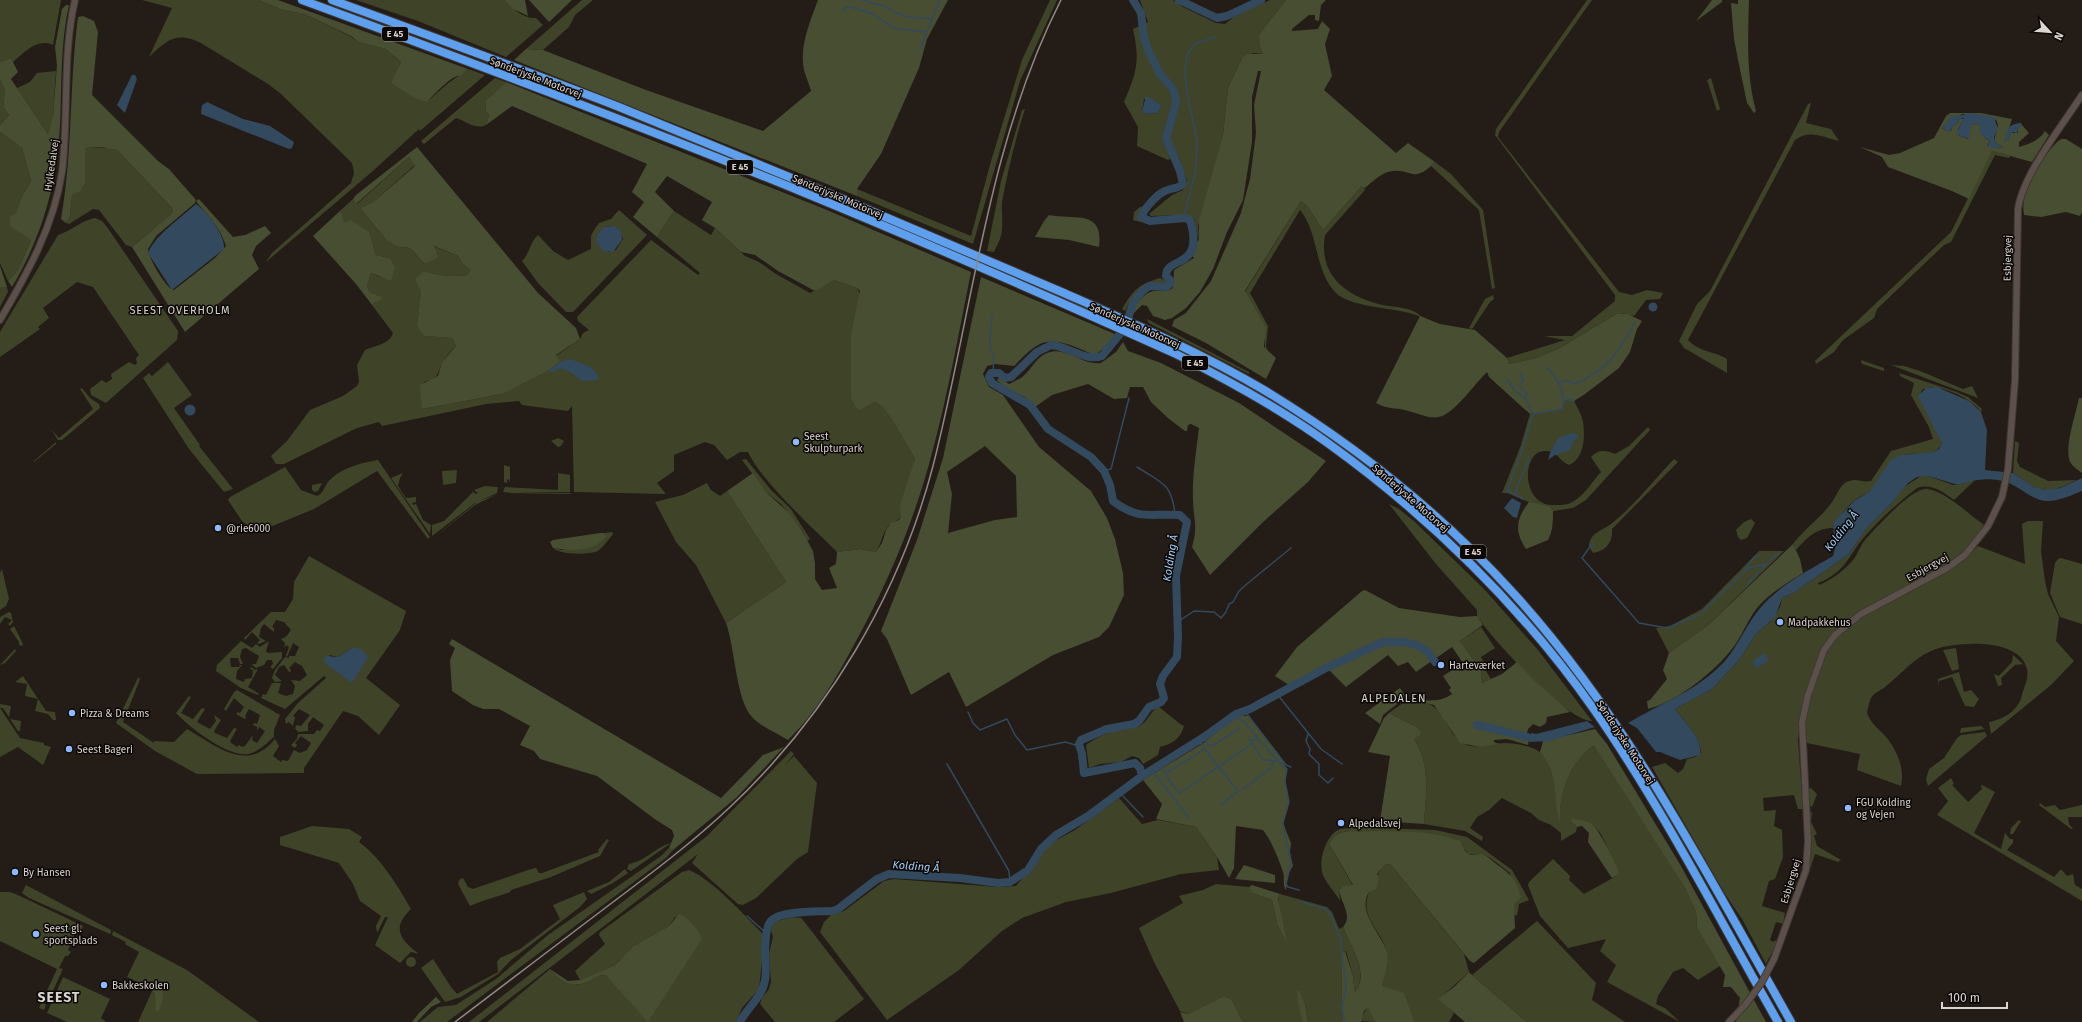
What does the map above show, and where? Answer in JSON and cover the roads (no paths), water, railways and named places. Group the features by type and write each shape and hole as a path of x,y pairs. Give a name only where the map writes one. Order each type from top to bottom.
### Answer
{"highway":[{"name":"Sønderjyske Motorvej","path":"302,0 614,118 804,193 890,229 1174,353 1219,375 1285,414 1328,443 1418,516 1455,550 1524,621 1556,659 1591,706 1644,787 1778,1022"},
{"name":"Sønderjyske Motorvej","path":"332,0 617,106 938,238 1153,332 1202,356 1260,388 1357,452 1435,515 1512,591 1584,677 1637,755 1791,1022"},
{"path":"1752,955 1796,1022"}],"main road":[{"name":"Hylkedalvej","path":"0,320 38,250 56,199 64,154 67,69 75,0"},
{"name":"Esbjergvej","path":"1729,1022 1746,1004 1762,982 1774,959 1806,870 1808,841 1801,739 1802,723 1808,695 1824,650 1835,635 1861,614 1947,568 1965,555 1988,526 1998,507 2006,484 2015,380 2018,209 2020,196 2029,177 2082,95"}],"water":[{"path":"132,75 135,75 137,79 125,113 117,105"},
{"path":"1146,96 1162,105 1157,114 1146,114 1142,111"},
{"path":"207,102 243,119 270,126 294,142 292,148 289,149 201,114 202,105"},
{"path":"1972,113 1997,118 1995,121 1998,128 1994,141 2003,148 1987,147 1990,141 1981,135 1978,123 1971,125 1969,139 1958,135 1957,132 1964,118 1960,119 1958,123 1952,127 1950,132 1942,128 1951,117"},
{"path":"2021,123 2022,125 2018,128 2017,134 2014,132 2011,133 2008,140 2004,143 2008,129 2013,125"},
{"path":"196,204 205,212 219,231 224,244 224,249 172,290 148,253 156,240"},
{"path":"614,226 621,230 622,240 613,252 603,251 596,241 598,234 604,228"},
{"path":"1653,302 1658,307 1653,312 1648,307"},
{"path":"570,359 591,367 598,375 598,380 582,381 565,369 552,372 549,370 561,362"},
{"path":"1937,387 1969,401 1981,412 1987,430 1985,470 2013,473 2034,487 2045,490 2060,488 2082,478 2082,491 2058,500 2044,501 2034,498 2011,484 1998,480 1984,479 1958,485 1928,476 1917,477 1908,483 1890,505 1866,529 1849,554 1795,592 1782,598 1775,617 1756,634 1739,660 1712,689 1675,709 1696,736 1699,742 1700,755 1680,760 1660,752 1656,752 1637,728 1628,723 1685,692 1717,669 1734,649 1757,612 1773,595 1792,580 1833,556 1835,546 1833,529 1834,522 1854,501 1870,491 1891,460 1901,455 1933,452 1939,449 1942,443 1918,396 1926,388"},
{"path":"188,405 192,405 194,406 194,414 188,415 185,412 185,408"},
{"path":"1572,433 1579,436 1573,442 1570,450 1555,455 1548,460 1558,438"},
{"path":"1512,498 1521,503 1517,518 1513,517 1504,508"},
{"path":"352,648 362,650 368,657 352,683 326,664 324,660 326,656 338,657"},
{"path":"1764,653 1768,659 1767,662 1756,668 1753,664 1754,660"},
{"path":"1587,721 1595,727 1549,741 1529,742 1531,733 1536,734"}],"waterway":[{"path":"862,0 887,7 896,13 909,17 932,19"},
{"path":"920,49 940,0"},
{"name":"Kolding Å","path":"1129,316 1134,302 1145,289 1149,286 1166,287 1170,284 1170,280 1166,276 1168,270 1189,255 1193,247 1193,236 1190,220 1185,218 1150,221 1141,217 1158,195 1183,184 1180,171 1166,138 1176,103 1175,95 1173,89 1160,74 1149,52 1144,38 1141,13 1133,0"},
{"name":"Kolding Å","path":"1179,0 1217,18 1227,16 1261,0"},
{"path":"842,11 846,7 851,7 873,14 894,28 927,32"},
{"path":"1183,219 1196,170 1197,140 1187,93 1185,73 1187,55 1194,44 1215,37"},
{"path":"992,316 990,339 994,359 993,372"},
{"path":"1559,384 1565,380 1575,384 1586,379 1604,366 1618,351 1635,322"},
{"name":"Kolding Å","path":"1120,334 1102,356 1089,357 1051,345 1037,352 1011,377 1005,378 999,373 991,373 989,377 992,383 1030,405 1048,429 1091,457 1104,471 1110,485 1113,501 1138,514 1180,515 1187,522 1176,576 1178,637 1177,657 1163,676 1160,684 1164,698 1161,702 1149,707 1139,721 1134,724 1107,729 1081,740 1079,744 1082,754 1084,773 1135,763 1140,768 1142,776"},
{"path":"1533,414 1562,409 1563,398 1560,386 1546,367"},
{"path":"1521,373 1523,381 1519,386 1527,394 1526,398"},
{"path":"1507,379 1515,391 1525,398 1533,414 1520,456 1507,490 1523,499"},
{"path":"1104,471 1111,469 1129,398"},
{"path":"1564,401 1568,399 1574,401"},
{"path":"1515,494 1529,457"},
{"path":"1137,467 1159,481 1168,490 1174,504 1175,515"},
{"path":"1595,545 1592,544 1582,558 1639,623 1667,628 1699,615 1748,568 1767,564"},
{"path":"1177,621 1194,611 1214,612 1221,618 1239,591 1291,548"},
{"path":"1747,584 1775,555 1779,554"},
{"path":"1745,570 1754,557 1760,555"},
{"name":"Kolding Å","path":"740,1022 764,986 766,972 766,932 768,925 774,918 781,915 832,911 838,909 877,879 889,874 960,878 998,883 1010,882 1028,870 1041,849 1056,835 1088,816 1142,776 1204,737 1236,714 1250,709 1326,668 1383,642 1405,642 1419,646 1428,652 1435,662"},
{"path":"1277,694 1321,749 1342,764"},
{"path":"968,712 973,723 980,730 1007,719 1015,735 1027,750 1065,742 1079,746"},
{"path":"1243,712 1247,714 1286,765 1291,767"},
{"path":"1236,714 1238,718 1247,725 1287,769 1285,781 1289,802 1283,823 1291,863 1286,884 1288,887 1299,890"},
{"path":"1477,725 1527,737"},
{"path":"1204,737 1209,746 1212,746 1240,728"},
{"path":"1308,734 1306,741 1310,749 1309,754 1319,764 1319,775 1328,783 1333,778"},
{"path":"1248,740 1258,739"},
{"path":"1199,740 1238,791 1222,804"},
{"path":"1250,740 1263,760 1278,761"},
{"path":"1160,764 1171,783 1180,793 1252,744"},
{"path":"1166,773 1204,749"},
{"path":"1243,789 1272,767 1273,762"},
{"path":"947,764 1009,871 1010,882"},
{"path":"1151,769 1189,818"},
{"path":"1120,793 1143,817"},
{"path":"1302,902 1322,908 1330,913 1340,936 1346,987 1342,1010 1345,1022"},
{"path":"747,916 767,934"}],"railway":[{"path":"455,1022 658,868 729,808 765,772 797,734 828,694 855,651 879,607 901,561 918,514 933,466 947,407 984,229 1015,112 1036,55 1061,0"}],"place":[{"name":"Seest Skulpturpark","path":"796,442"},
{"name":"@rie6000","path":"218,528"},
{"name":"Madpakkehus","path":"1780,622"},
{"name":"Harteværket","path":"1441,665"},
{"name":"Pizza & Dreams","path":"72,713"},
{"name":"Seest Bageri","path":"69,749"},
{"name":"FGU Kolding og Vejen","path":"1848,808"},
{"name":"Alpedalsvej","path":"1341,823"},
{"name":"By Hansen","path":"15,872"},
{"name":"Seest gl. sportsplads","path":"36,934"},
{"name":"Bakkeskolen","path":"104,985"}],"district":[{"name":"SEEST OVERHOLM","path":"180,310"},
{"name":"ALPEDALEN","path":"1394,698"},
{"name":"SEEST","path":"59,997"}]}
